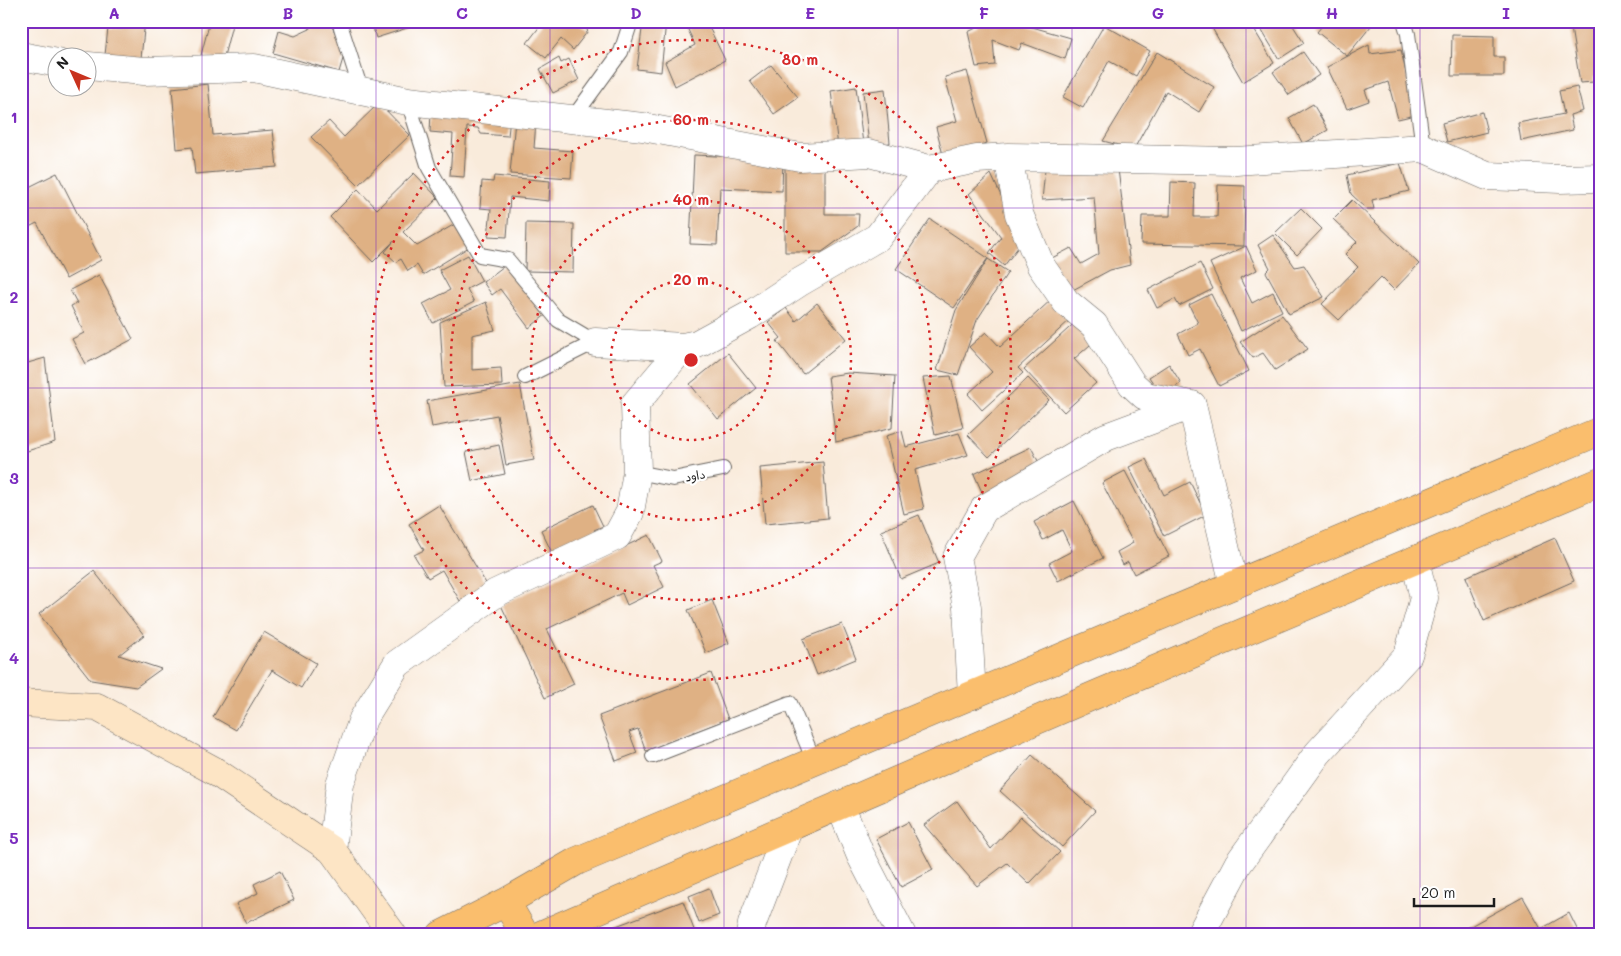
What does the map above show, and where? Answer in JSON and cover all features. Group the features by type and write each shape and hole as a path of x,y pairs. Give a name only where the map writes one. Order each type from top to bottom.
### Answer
{"main road":[{"path":"441,935 506,902 578,861 1600,431"},
{"path":"540,935 840,805 1600,482"},
{"path":"506,902 525,935"}],"street":[{"path":"21,56 48,61"},
{"path":"98,67 144,71 254,68 408,101 643,126 800,157 869,153 929,169 977,159 1008,157 1236,161 1423,148 1487,176 1560,179 1600,178"},
{"path":"1008,157 1019,214 1041,266 1066,302 1094,325 1132,384 1145,396 1192,405"},
{"path":"595,342 683,347 697,344 750,315 800,282 878,237 929,169"},
{"path":"332,850 340,784 363,718 397,664 496,594 617,536 630,512 638,472 635,404 683,347"},
{"path":"1192,405 1234,586"},
{"path":"972,695 967,607 957,557 984,509 1106,437 1192,405"},
{"path":"1200,935 1238,864 1318,753 1408,655 1424,598 1415,560"},
{"path":"21,703 97,707 213,770 332,850 393,935"},
{"path":"840,805 860,854 902,935"},
{"path":"750,935 752,924 789,827"}],"lane":[{"path":"339,21 361,90"},
{"path":"573,118 621,52 632,21"},
{"path":"1404,21 1408,34 1423,148"},
{"path":"408,101 429,168 480,256 508,260 558,320 595,342"},
{"path":"525,377 595,342"},
{"name":"داود","path":"638,472 673,479 723,469"},
{"path":"653,756 790,704 814,762"}],"building":[{"path":"123,21 145,21 141,58 105,55 108,28 122,29"},
{"path":"210,21 233,21 223,60 201,55"},
{"path":"306,21 329,21 345,52 339,72 273,53 279,31 295,36 310,29"},
{"path":"371,21 425,21 426,22 376,38"},
{"path":"544,21 577,21 588,31 573,50 561,39 546,58 527,43"},
{"path":"643,21 666,21 661,72 637,69"},
{"path":"684,21 706,21 725,60 675,86 665,62 695,45"},
{"path":"981,21 1011,21 1071,38 1065,59 1022,43 1019,50 993,40 995,65 976,67 968,32 978,27"},
{"path":"1208,21 1249,21 1274,63 1243,82"},
{"path":"1256,21 1290,21 1304,43 1279,59"},
{"path":"1326,21 1375,21 1347,56 1317,32"},
{"path":"1600,23 1600,76 1594,77 1594,82 1580,83 1571,28"},
{"path":"1104,25 1150,51 1136,76 1109,61 1083,108 1063,97"},
{"path":"1452,35 1494,36 1494,57 1504,57 1504,76 1451,76"},
{"path":"1369,45 1370,54 1401,50 1415,115 1398,119 1388,82 1365,90 1369,101 1347,109 1327,67"},
{"path":"1157,52 1214,87 1199,112 1166,91 1134,149 1103,141"},
{"path":"1303,52 1319,75 1289,95 1273,72"},
{"path":"559,58 561,63 569,59 579,80 553,93 540,69"},
{"path":"771,65 798,97 774,114 750,81"},
{"path":"967,71 987,143 943,155 936,127 957,121 945,77"},
{"path":"208,84 213,135 273,130 277,167 195,174 192,147 177,149 172,88"},
{"path":"856,87 863,144 838,147 831,91"},
{"path":"1577,87 1583,111 1570,115 1573,130 1521,141 1518,123 1564,114 1559,91"},
{"path":"885,89 890,143 869,145 863,92"},
{"path":"379,103 410,135 358,185 311,137 329,121 344,137"},
{"path":"1313,104 1328,130 1303,144 1289,118"},
{"path":"431,112 510,118 508,136 481,134 478,128 467,127 464,177 450,176 453,134 430,132"},
{"path":"1482,112 1487,132 1447,142 1442,123"},
{"path":"515,120 536,121 534,148 573,151 571,178 510,174"},
{"path":"694,155 783,159 782,191 720,188 717,245 690,244"},
{"path":"785,161 825,161 825,214 859,214 858,226 822,252 785,252"},
{"path":"1400,163 1409,191 1372,200 1374,209 1367,209 1351,194 1347,175"},
{"path":"1118,169 1130,265 1110,270 1069,292 1050,259 1071,248 1081,264 1099,254 1094,197 1042,200 1045,170"},
{"path":"57,173 101,260 66,279 37,223 21,231 21,191"},
{"path":"414,173 438,198 403,232 417,246 455,224 469,247 423,275 417,265 408,271 401,259 396,262 385,252 394,241 373,262 330,217 358,189 377,209"},
{"path":"991,174 1022,242 1004,266 989,253 1001,237 969,194"},
{"path":"494,176 550,181 549,201 510,197 507,237 488,236 491,209 480,208 482,181 493,182"},
{"path":"1171,182 1195,183 1194,217 1217,217 1218,185 1245,186 1244,246 1141,244 1142,216 1170,216"},
{"path":"1352,200 1419,264 1394,290 1381,277 1339,320 1322,304 1358,267 1345,254 1357,242 1333,219"},
{"path":"1301,208 1322,229 1297,255 1275,233"},
{"path":"930,219 988,258 954,308 896,269"},
{"path":"526,223 574,224 573,272 525,271"},
{"path":"1273,235 1295,267 1304,265 1324,297 1289,314 1266,272 1270,268 1258,245"},
{"path":"1246,246 1257,270 1240,278 1252,303 1273,292 1282,311 1241,331 1210,263"},
{"path":"468,255 482,281 467,289 474,302 433,323 423,304 450,290 439,270"},
{"path":"988,259 1008,272 977,320 958,375 937,370 956,310"},
{"path":"508,263 547,314 529,328 500,289 492,295 483,282"},
{"path":"1200,263 1213,289 1179,306 1175,299 1157,308 1148,290"},
{"path":"99,275 133,339 85,364 72,339 84,333 71,306 77,303 70,290"},
{"path":"1211,294 1249,371 1219,386 1200,349 1188,355 1178,334 1198,323 1189,305"},
{"path":"1053,298 1072,318 1018,368 1023,373 982,410 968,394 992,372 969,347 986,332 1000,347"},
{"path":"486,302 495,330 472,335 472,370 501,368 502,385 444,387 440,322"},
{"path":"817,303 846,339 803,374 777,341 781,338 768,322 786,308 796,321"},
{"path":"1282,315 1308,349 1275,370 1263,353 1253,358 1240,342"},
{"path":"1080,318 1098,338 1074,359 1096,383 1064,412 1024,369"},
{"path":"728,353 756,388 718,419 690,384"},
{"path":"45,358 55,442 21,453 21,365"},
{"path":"1169,364 1181,383 1162,396 1149,377"},
{"path":"848,373 895,376 892,428 836,442 828,376"},
{"path":"951,376 963,428 935,435 923,378"},
{"path":"1028,378 1049,400 989,457 968,435"},
{"path":"520,384 534,460 506,465 497,415 432,427 427,401"},
{"path":"902,431 906,447 959,433 968,455 915,470 924,509 904,514 886,436"},
{"path":"499,445 505,474 472,481 466,452"},
{"path":"1031,447 1043,471 985,499 974,474"},
{"path":"1146,459 1164,495 1190,482 1206,515 1164,536 1129,467"},
{"path":"823,462 828,518 765,524 760,468"},
{"path":"1125,471 1169,556 1134,574 1128,562 1123,565 1117,552 1133,543 1102,483"},
{"path":"1074,501 1103,558 1058,581 1049,563 1072,551 1062,530 1043,540 1034,522"},
{"path":"439,505 487,585 460,601 442,570 428,578 414,555 424,550 409,524"},
{"path":"593,505 603,526 594,530 598,538 555,559 541,530"},
{"path":"919,515 939,563 901,579 881,531"},
{"path":"649,535 662,561 653,565 664,587 627,605 622,593 547,629 574,684 545,698 501,605"},
{"path":"1555,538 1574,581 1484,621 1466,577"},
{"path":"94,571 144,635 119,655 161,669 136,687 91,680 39,614"},
{"path":"712,600 729,643 706,653 688,610"},
{"path":"842,624 856,659 817,675 803,639"},
{"path":"264,632 316,663 301,688 272,670 236,730 213,717"},
{"path":"711,673 728,719 646,751 638,729 629,732 637,753 616,761 599,716"},
{"path":"1032,755 1095,811 1062,847 1000,791"},
{"path":"957,801 991,849 1021,817 1060,852 1029,884 1007,863 977,886 924,825"},
{"path":"908,822 933,870 901,887 876,839"},
{"path":"280,871 294,900 246,923 236,904 258,893 254,884"},
{"path":"709,888 719,915 699,923 689,896"},
{"path":"1523,897 1541,929 1569,913 1580,935 1459,935 1458,933"},
{"path":"683,901 696,935 592,935"}]}
